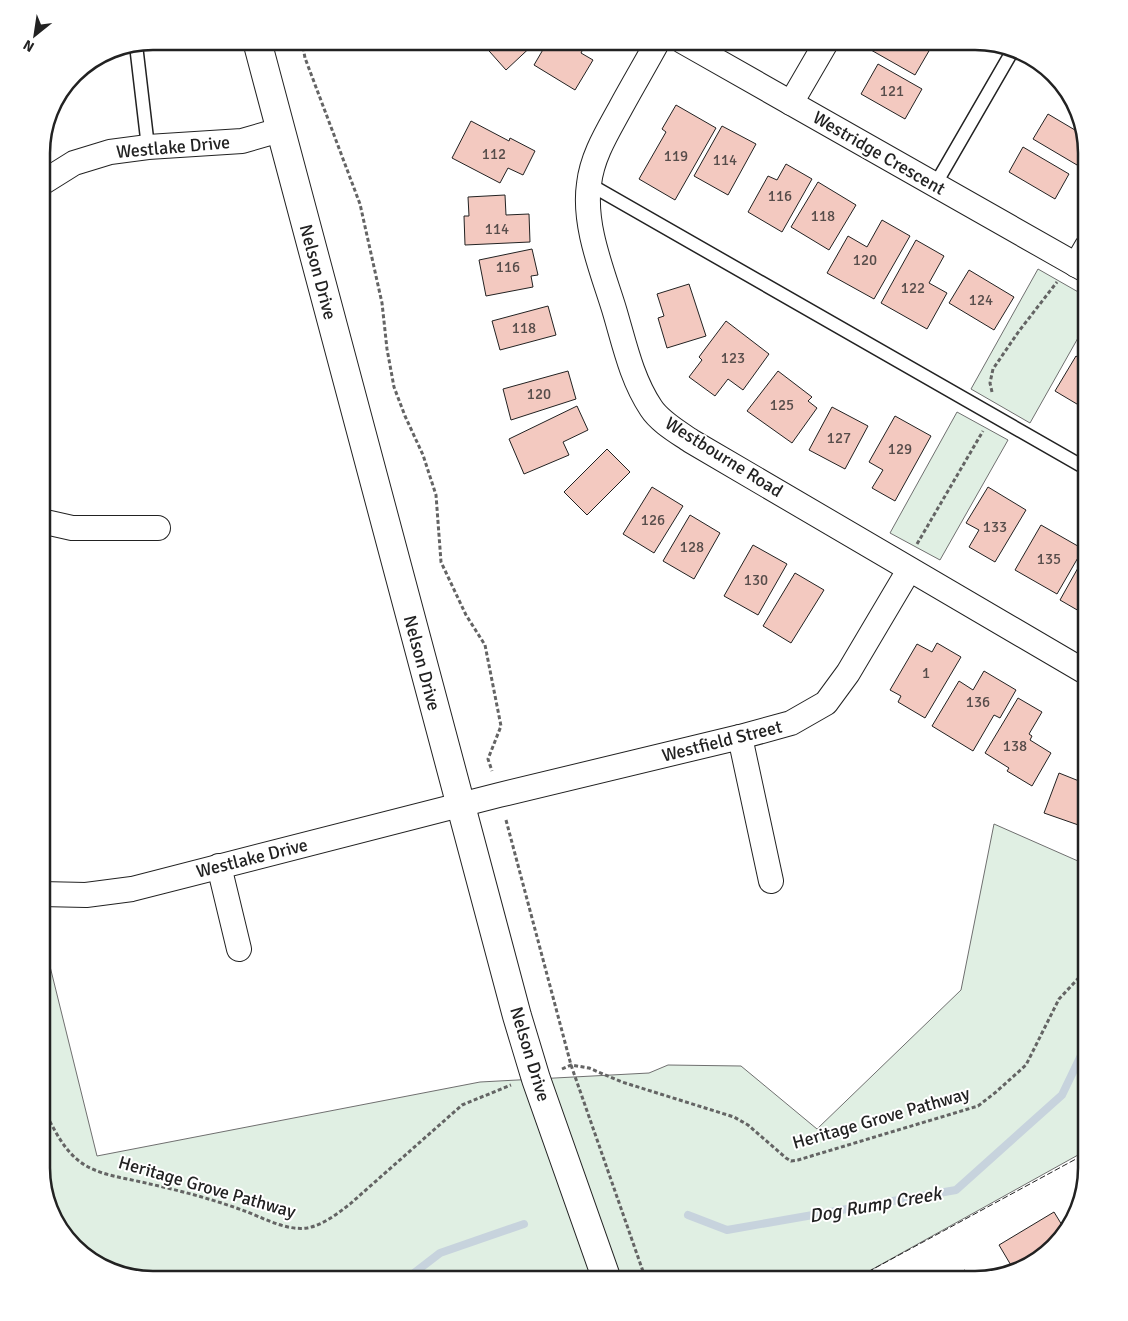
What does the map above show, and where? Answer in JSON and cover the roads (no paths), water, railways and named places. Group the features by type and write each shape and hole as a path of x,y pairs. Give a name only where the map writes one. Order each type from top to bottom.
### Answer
{"street":[{"name":"Nelson Drive","path":"259,50 517,1016 536,1079 604,1271"},
{"name":"Westbourne Road","path":"653,50 604,137 588,184 593,241 631,368 640,390 652,410 691,441 1078,668"},
{"name":"Westridge Crescent","path":"698,50 935,185 1078,258"},
{"path":"791,103 822,50"},
{"name":"Westlake Drive","path":"50,178 74,163 110,152 148,147 242,141 280,130"},
{"path":"50,523 72,528 158,528"},
{"name":"Westfield Street","path":"460,806 791,723 826,703 848,673 909,570"},
{"path":"740,737 771,881"},
{"name":"Westlake Drive","path":"50,894 86,894 132,889 460,806"},
{"path":"219,866 239,949"}],"lane":[{"path":"137,51 148,147"},
{"path":"935,185 1010,56"},
{"path":"588,184 1078,464"}],"waterway":[{"name":"Dog Rump Creek","path":"688,1215 727,1230 956,1190 1062,1095 1078,1062"},
{"path":"417,1271 440,1253 524,1224"}]}
